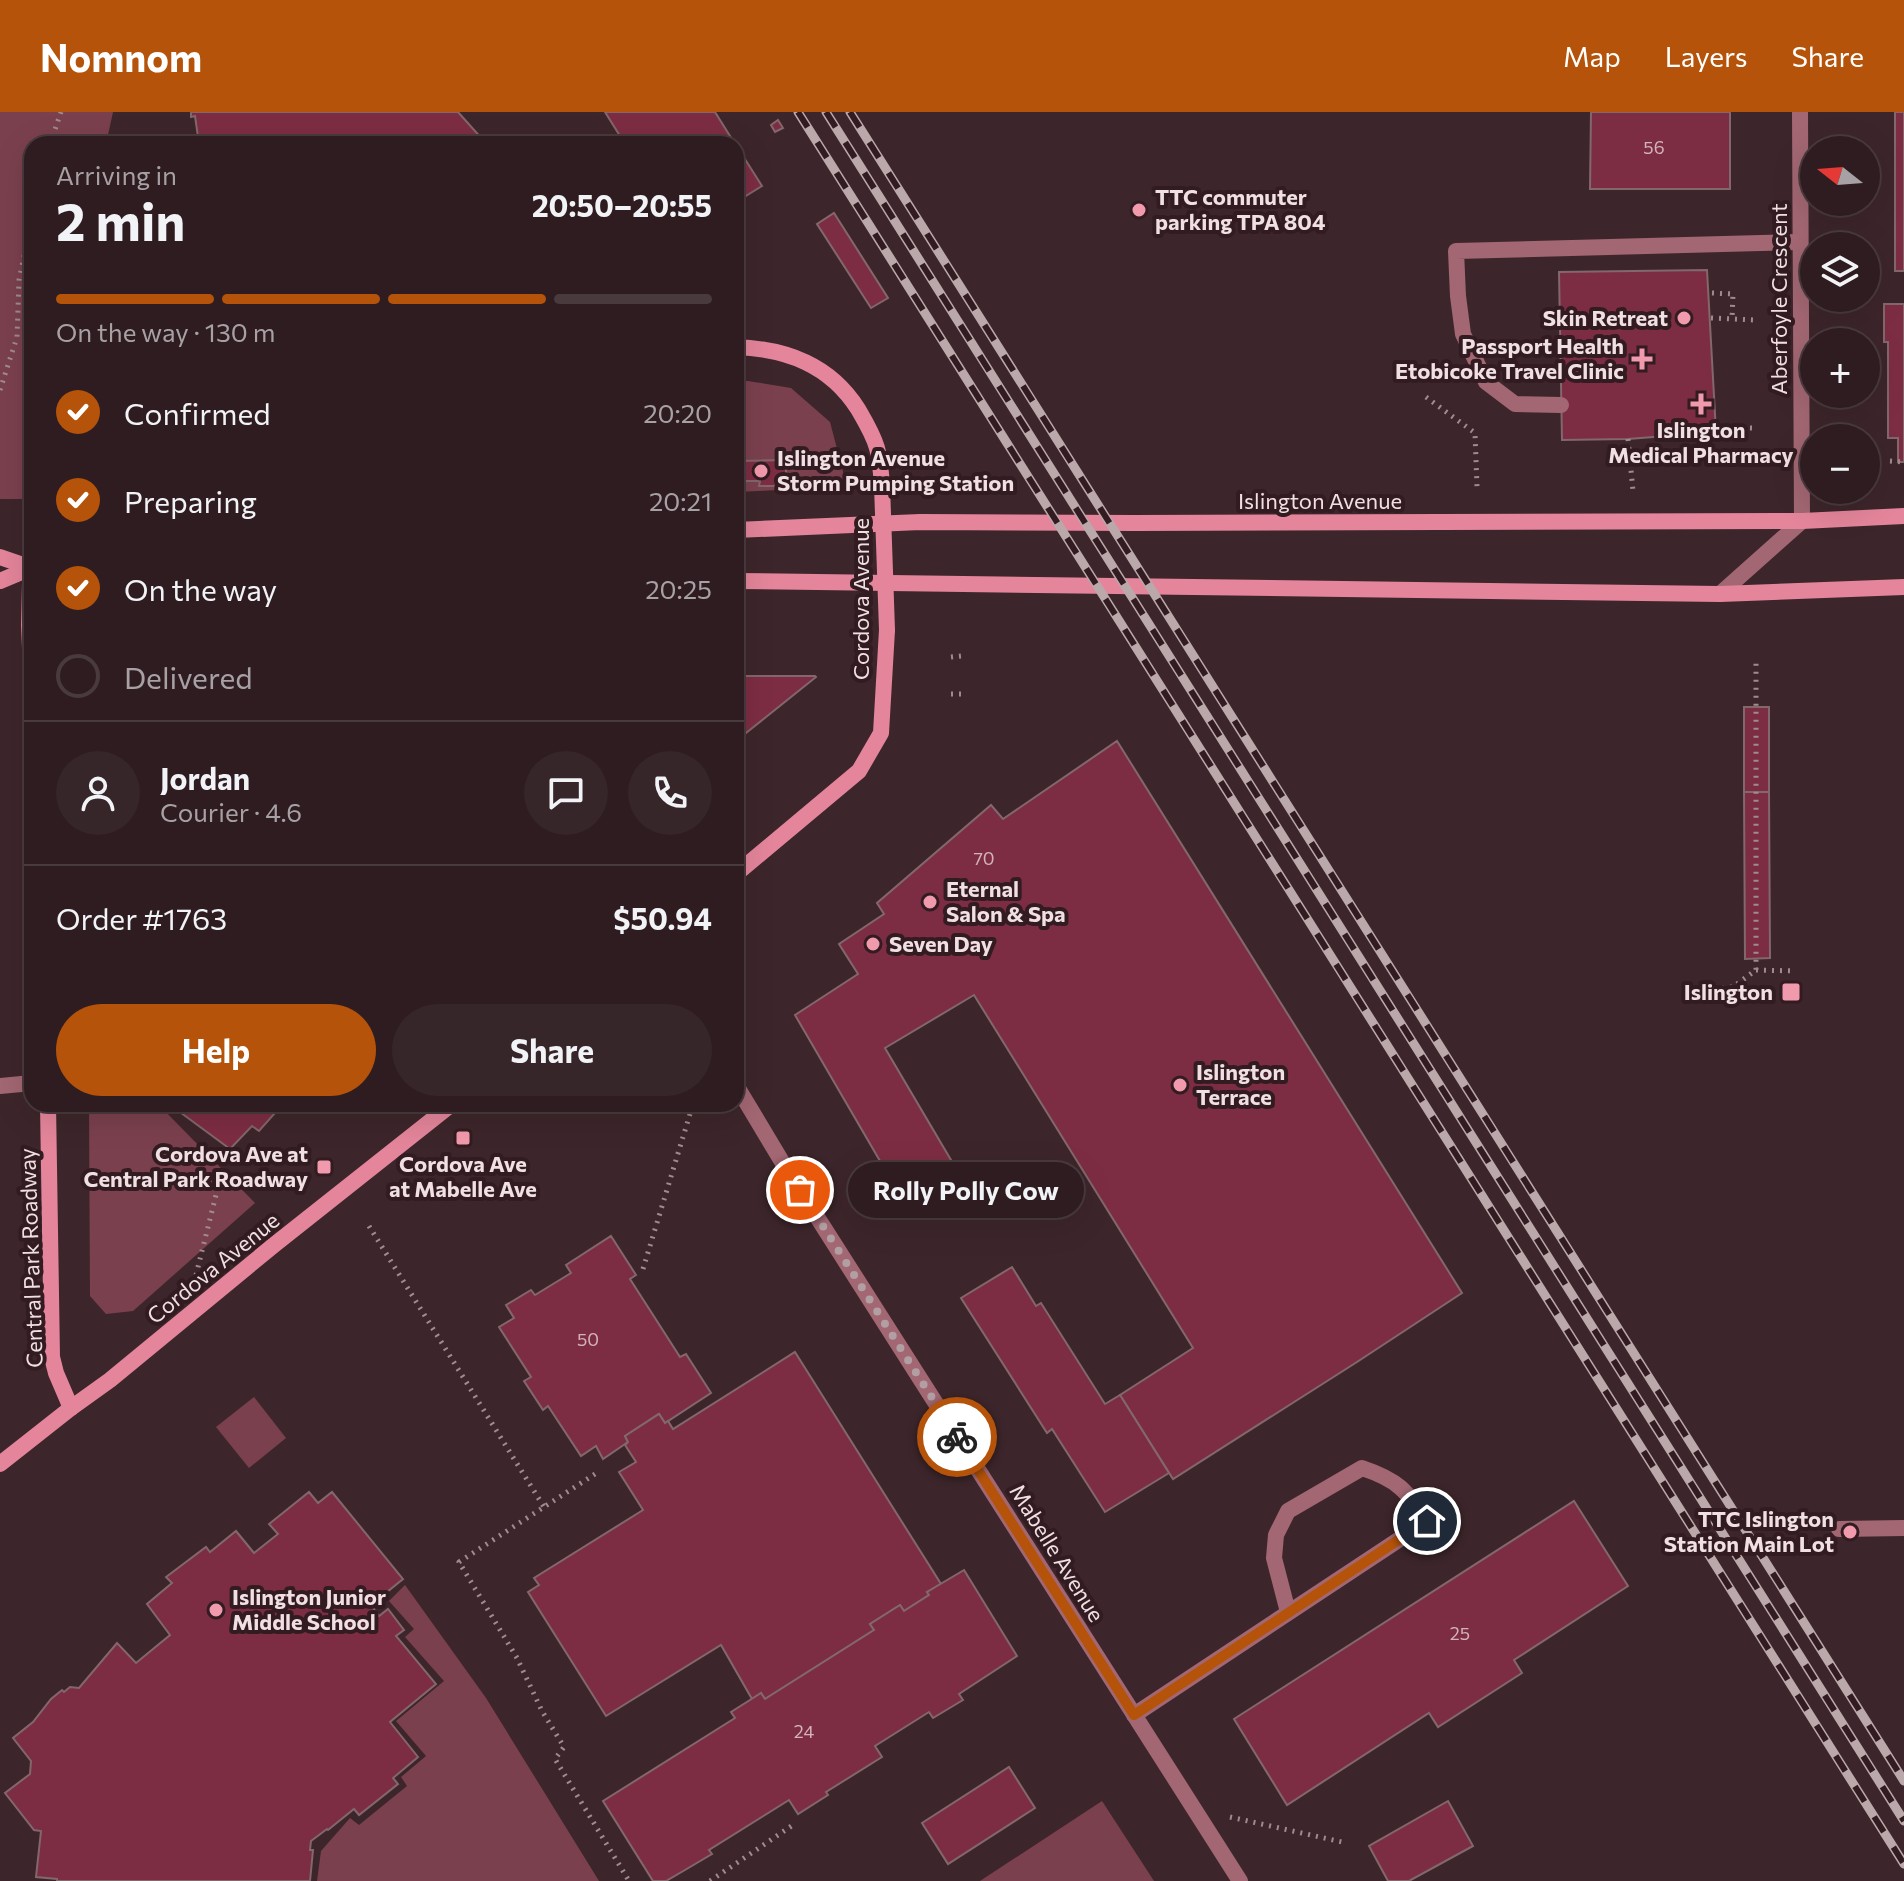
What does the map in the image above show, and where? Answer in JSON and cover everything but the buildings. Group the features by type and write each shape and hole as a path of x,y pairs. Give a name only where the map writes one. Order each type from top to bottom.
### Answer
{"main road":[{"name":"Cordova Avenue","path":"744,348 792,356 824,372 840,385 867,424 877,448 882,485 887,630 881,733 859,771 744,867"},
{"name":"Islington Avenue","path":"744,530 920,522 1802,521 1904,516"},
{"path":"0,557 24,566"},
{"path":"0,581 24,571"},
{"path":"744,581 1720,594 1904,587"},
{"name":"Central Park Roadway","path":"48,1112 52,1357 71,1408"},
{"name":"Cordova Avenue","path":"0,1464 110,1380 442,1112"}],"street":[{"name":"Aberfoyle Crescent","path":"1800,112 1800,232"},
{"path":"1561,405 1515,404 1486,382 1463,334 1456,251 1800,242"},
{"name":"Aberfoyle Crescent","path":"1801,312 1802,521"},
{"path":"1720,594 1802,521"},
{"path":"0,1086 24,1084"},
{"name":"Mabelle Avenue","path":"744,1098 1240,1881"},
{"path":"1134,1715 1427,1521 1406,1490 1383,1475 1362,1468 1288,1511 1276,1535 1274,1558 1288,1612"},
{"path":"1839,1529 1904,1528"}],"path":[{"path":"53,136 61,112"},
{"path":"0,390 17,337 19,280 24,256"},
{"path":"1712,293 1733,294 1732,319"},
{"path":"1711,318 1754,320"},
{"path":"1426,397 1475,433 1477,487"},
{"path":"1718,427 1753,428"},
{"path":"1628,439 1633,491"},
{"path":"1890,461 1904,462"},
{"path":"951,657 961,656"},
{"path":"1756,661 1756,970"},
{"path":"951,694 963,694"},
{"path":"1706,989 1733,987 1756,970 1795,971"},
{"path":"643,1269 691,1112"},
{"path":"196,1276 220,1179"},
{"path":"369,1226 544,1507"},
{"path":"595,1474 459,1562 517,1658 542,1711 564,1747 555,1759 629,1881"},
{"path":"1194,1809 1342,1842"},
{"path":"710,1881 793,1825"}],"shaded area":[{"path":"0,112 113,112 108,136 24,136 24,499 0,499"},
{"path":"744,381 791,388 830,422 847,487 744,492"},
{"path":"89,1112 166,1112 255,1203 133,1311 106,1314 90,1296"},
{"path":"254,1397 286,1438 249,1468 216,1427"},
{"path":"405,1585 486,1698 599,1881 317,1881 321,1851 350,1818 359,1825 407,1786 401,1777 426,1756 396,1721 444,1681 405,1637 414,1629 389,1601"},
{"path":"1102,1801 1154,1881 980,1881"}],"railway":[{"path":"798,112 1904,1864"},
{"path":"826,112 1904,1821"},
{"path":"850,112 1904,1781"}],"way so far":[{"path":"800,1190 957,1437"}],"place":[{"name":"TTC commuter parking TPA 804","path":"1139,210"},
{"name":"Skin Retreat","path":"1684,318"},
{"name":"Passport Health Etobicoke Travel Clinic","path":"1642,359"},
{"name":"Islington Medical Pharmacy","path":"1701,404"},
{"name":"Islington Avenue Storm Pumping Station","path":"761,471"},
{"name":"Eternal Salon & Spa","path":"930,902"},
{"name":"Seven Day","path":"873,944"},
{"name":"Islington","path":"1791,992"},
{"name":"Islington Terrace","path":"1180,1085"},
{"name":"Cordova Ave at Mabelle Ave","path":"463,1138"},
{"name":"Cordova Ave at Central Park Roadway","path":"324,1167"},
{"name":"Rolly Polly Cow","path":"800,1190"},
{"name":"TTC Islington Station Main Lot","path":"1850,1532"},
{"name":"Islington Junior Middle School","path":"216,1610"}],"route":[{"path":"957,1437 1134,1715 1427,1521"}]}
